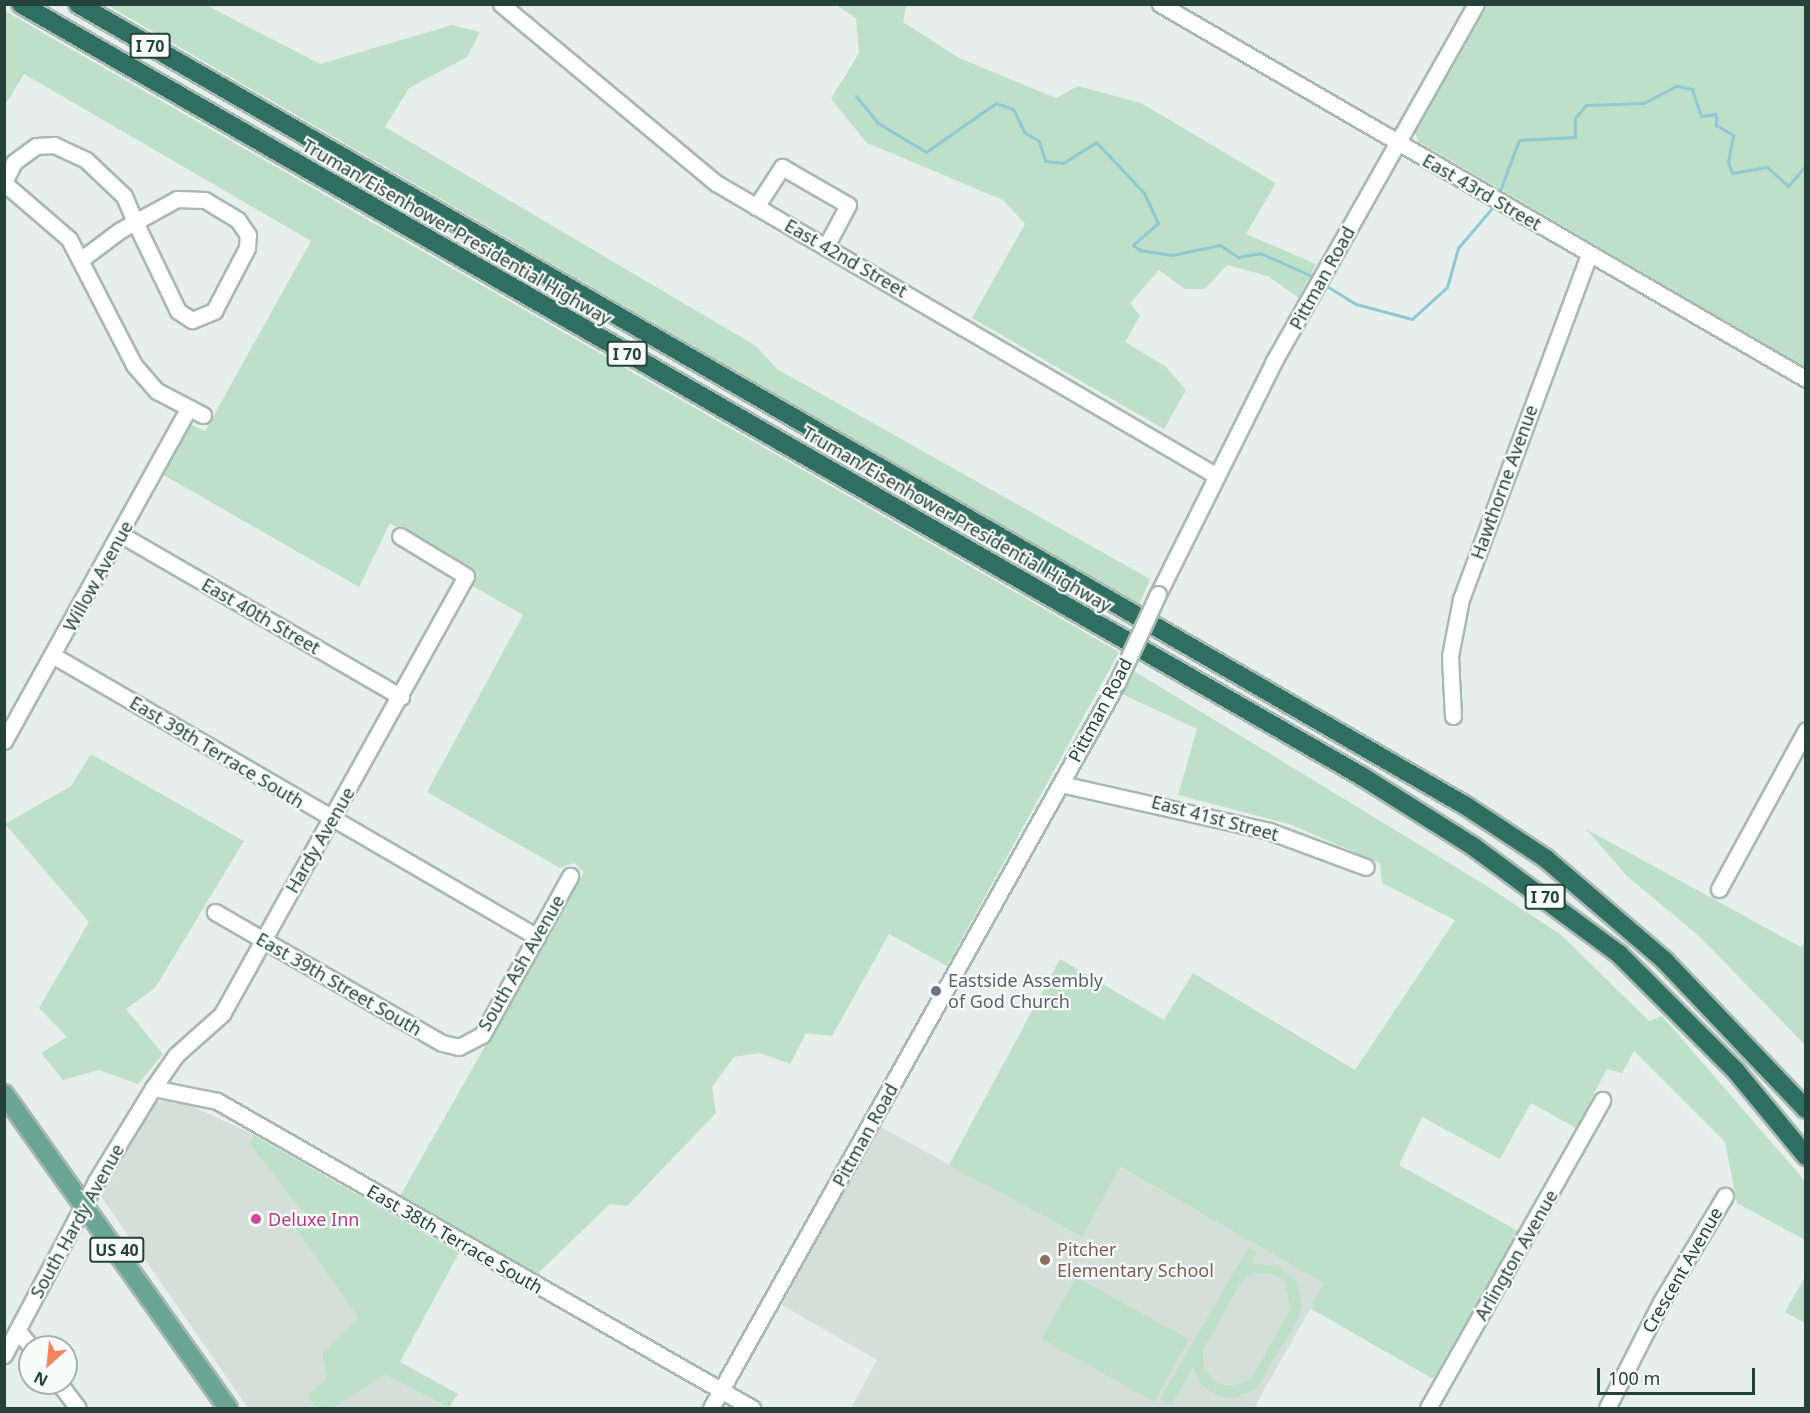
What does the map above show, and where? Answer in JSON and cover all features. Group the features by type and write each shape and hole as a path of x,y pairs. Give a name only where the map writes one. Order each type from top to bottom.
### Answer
{"highway":[{"name":"Truman/Eisenhower Presidential Highway","path":"21,4 1364,777 1474,847 1618,954 1735,1070 1806,1156"},
{"name":"Truman/Eisenhower Presidential Highway","path":"78,4 1466,806 1545,858 1664,960 1806,1109"}],"main road":[{"name":"US 40","path":"4,1094 85,1203 228,1408"}],"street":[{"name":"East 42nd Street","path":"501,4 656,137 756,207 1217,476"},
{"name":"East 43rd Street","path":"1160,4 1589,255 1806,378"},
{"name":"Pittman Road","path":"711,1408 1117,683 1217,476 1309,300 1476,4"},
{"path":"83,258 135,222 177,199 193,197 238,220 248,232 248,248 214,311 192,320 178,311 135,222 114,182 86,160 54,145 24,152 4,182 48,215 83,258 134,365 158,391 188,410 203,415"},
{"path":"756,207 782,167 848,204 826,246"},
{"name":"Hawthorne Avenue","path":"1453,716 1450,656 1461,599 1589,255"},
{"name":"Willow Avenue","path":"4,741 54,656 188,410"},
{"name":"East 40th Street","path":"120,534 400,697"},
{"name":"Hardy Avenue","path":"153,1088 176,1055 222,1014 466,576 400,536"},
{"name":"East 39th Terrace South","path":"54,656 332,820 537,937"},
{"path":"1719,889 1806,730"},
{"name":"East 41st Street","path":"1061,784 1269,831 1366,867"},
{"name":"South Ash Avenue","path":"467,1045 482,1035 570,876"},
{"name":"East 39th Street South","path":"215,912 442,1043 467,1045"},
{"name":"East 38th Terrace South","path":"153,1088 217,1101 752,1408"},
{"name":"South Hardy Avenue","path":"4,1355 85,1203 153,1088"},
{"name":"Arlington Avenue","path":"1428,1408 1602,1100"},
{"name":"Crescent Avenue","path":"1607,1408 1661,1302 1725,1196"},
{"path":"18,1331 21,1335"},
{"path":"68,1395 78,1408"}],"shaded area":[{"path":"179,1100 254,1135 249,1143 308,1217 296,1226 358,1317 322,1354 327,1378 307,1395 315,1408 248,1408 96,1189 153,1102"},
{"name":"Pitcher Elementary School","path":"879,1126 1081,1237 1119,1167 1325,1283 1254,1408 851,1408 877,1360 782,1305"},
{"path":"385,1375 448,1408 333,1408"}],"green space":[{"path":"107,5 206,5 320,64 452,25 480,32 467,57 409,88 385,127 756,346 777,369 1150,579 1139,605"},
{"path":"836,5 906,5 903,22 959,58 1056,98 1078,86 1141,103 1276,183 1246,234 1316,264 1299,298 1268,276 1227,265 1205,289 1185,289 1159,270 1130,303 1140,316 1125,342 1165,366 1186,390 1164,429 972,318 1025,224 1003,200 867,143 831,99 859,53 856,18"},
{"path":"1488,5 1805,5 1805,367 1419,142 1415,133"},
{"path":"5,11 1119,652 947,966 889,934 832,1036 806,1033 790,1064 760,1053 734,1057 712,1087 716,1113 627,1206 610,1204 536,1275 400,1196 584,872 574,863 560,868 427,792 523,615 471,585 477,574 390,523 359,587 162,474 190,424 205,431 311,241 24,74 5,105"},
{"path":"1134,671 1482,883 1560,934 1649,1021 1662,1016 1805,1181 1805,1240 1737,1203 1725,1142 1634,1051 1622,1073 1607,1069 1576,1128 1531,1103 1500,1159 1422,1117 1399,1165 1518,1231 1433,1379 1310,1308 1324,1283 1120,1167 1082,1237 949,1165 1060,959 1164,1020 1193,973 1355,1070 1455,920 1382,883 1380,863 1289,824 1178,795 1197,729 1120,693"},
{"path":"91,754 244,841 155,988 126,1009 163,1054 138,1084 99,1070 63,1080 41,1053 67,1037 39,1008 89,922 5,824 71,786"},
{"path":"1586,829 1801,947 1805,940 1805,1045 1699,936 1627,876"},
{"path":"254,1135 459,1253 400,1362 458,1394 449,1408 385,1375 333,1408 315,1408 307,1395 327,1378 322,1354 358,1317 295,1227 307,1217 249,1143"},
{"path":"1248,1248 1257,1253 1252,1263 1277,1267 1295,1279 1302,1299 1299,1318 1256,1389 1234,1398 1217,1395 1202,1386 1193,1367 1171,1405 1160,1399","holes":["1254,1273 1274,1274 1285,1282 1290,1310 1251,1379 1232,1386 1218,1384 1204,1369 1203,1350 1241,1282"]},
{"path":"1076,1277 1189,1340 1154,1402 1042,1339"},
{"path":"1805,1277 1805,1323 1785,1312"}],"waterway":[{"path":"1499,193 1519,140 1575,137 1575,118 1586,105 1644,103 1676,86 1692,89 1701,116 1716,114 1716,125 1733,135 1728,162 1732,173 1767,167 1788,186 1806,165"},
{"path":"856,96 878,123 926,152 996,103 1013,109 1024,132 1039,141 1045,161 1063,163 1096,142 1144,193 1158,223 1133,245 1140,250 1172,255 1220,245 1238,257 1260,253 1314,277"},
{"path":"1322,283 1356,304 1412,319 1447,287 1458,248 1492,208"}],"place":[{"name":"Eastside Assembly of God Church","path":"936,991"},
{"name":"Deluxe Inn","path":"256,1219"},
{"name":"Pitcher Elementary School","path":"1045,1260"}]}
